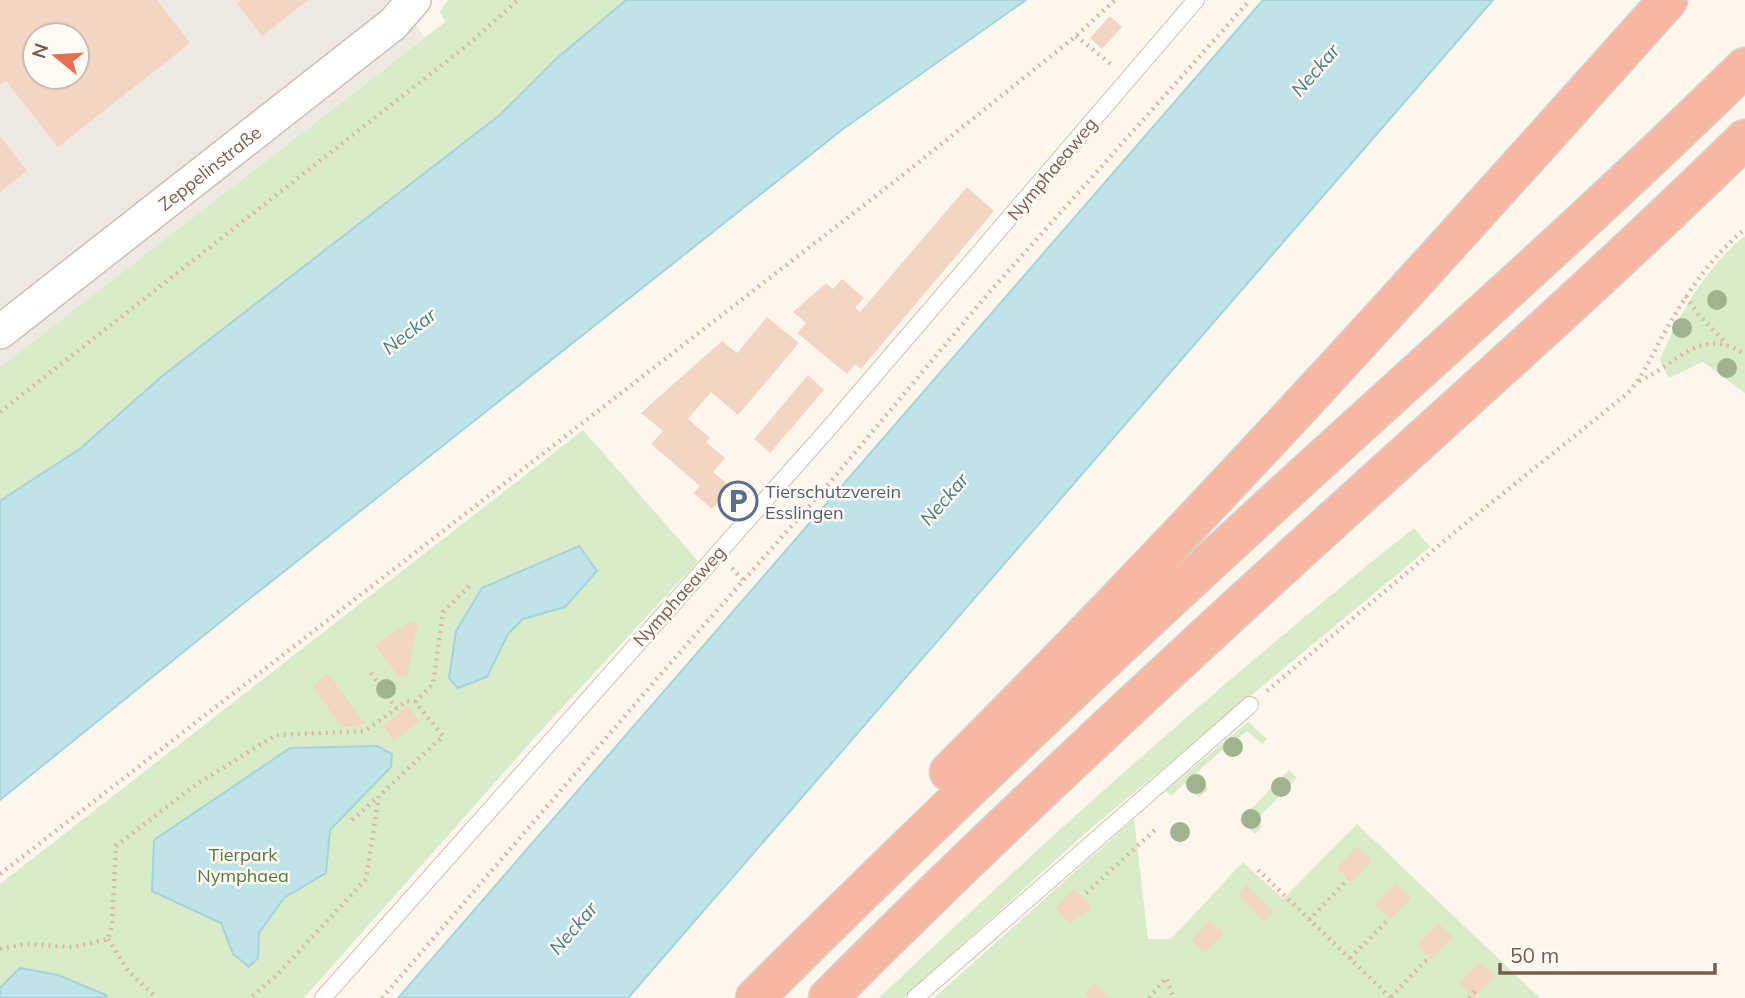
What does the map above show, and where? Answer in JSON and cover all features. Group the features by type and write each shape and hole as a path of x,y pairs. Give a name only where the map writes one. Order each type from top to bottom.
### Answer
{"highway":[{"path":"819,934 940,780 1234,477 1428,267 1668,0"},
{"path":"755,998 1034,726 1264,511 1633,177 1745,67"},
{"path":"828,998 1074,759 1299,550 1520,352 1745,139"}],"street":[{"name":"Zeppelinstraße","path":"0,332 393,24 414,0"}],"lane":[{"name":"Nymphaeaweg","path":"323,998 830,428 1196,0"},
{"path":"915,998 1250,705"}],"path":[{"path":"0,874 904,174 1076,36 1115,0"},
{"path":"382,998 827,486 986,296 1250,0"},
{"path":"0,412 470,43 515,1"},
{"path":"1076,36 1113,66 1128,55 1155,47"},
{"path":"1250,705 1455,532 1628,393 1638,381 1686,296 1714,259 1745,229"},
{"path":"1686,296 1698,314 1727,345 1745,354"},
{"path":"1638,381 1656,373 1698,345 1727,345"},
{"path":"415,702 433,684 443,612 471,584"},
{"path":"371,673 397,708"},
{"path":"157,998 129,972 108,939 112,926 116,846 197,784 276,735 365,731 407,701 415,702 443,736 352,820"},
{"path":"250,998 277,975 366,879 379,796"},
{"path":"1086,893 1157,828"},
{"path":"1258,870 1391,998 1428,958"},
{"path":"1309,920 1348,878"},
{"path":"1350,958 1388,920"},
{"path":"0,949 26,944 74,947 108,939"},
{"path":"1149,998 1167,978 1174,998"},
{"path":"1469,998 1477,989"}],"shaded area":[{"path":"0,0 396,0 425,37 0,367"}],"green space":[{"path":"448,0 626,0 556,59 501,114 161,377 81,448 0,501 0,367 445,22 440,12"},
{"path":"1745,236 1745,393 1703,362 1669,378 1660,360 1675,326 1706,277"},
{"name":"Tierpark Nymphaea","path":"583,430 698,561 537,735 304,998 0,998 0,884"},
{"path":"1414,528 1430,547 1089,830 903,998 879,998 1141,757 1276,641"},
{"path":"1248,722 1267,739 1262,744 1247,731 1237,739 1243,746 1230,758 1222,750 1195,774 1208,789 1199,798 1185,783 1171,796 1166,790"},
{"path":"1289,770 1297,778 1256,820 1262,826 1255,834 1240,820"},
{"path":"1134,819 1148,939 1171,939 1243,862 1283,899 1357,824 1540,998 934,998"}],"water":[{"name":"Neckar","path":"626,0 1026,0 843,129 239,607 0,800 0,501 81,448 161,377 501,114 556,59"},
{"name":"Neckar","path":"1263,0 1493,0 628,998 398,998"},
{"path":"579,546 597,571 565,607 523,619 508,634 487,677 458,688 449,678 456,631 482,588"},
{"path":"377,746 392,754 391,767 330,830 326,873 284,898 259,933 258,958 249,967 233,954 221,923 152,891 154,840 290,748"},
{"path":"20,968 58,975 106,995 107,998 0,998 0,988"}],"building":[{"path":"0,0 157,0 190,43 58,147 6,81 0,85"},
{"path":"242,0 308,0 262,36 237,4"},
{"path":"1110,16 1122,27 1102,49 1090,38"},
{"path":"0,136 27,171 0,192"},
{"path":"967,187 994,211 861,369 855,364 847,374 797,333 806,323 793,312 826,283 833,289 842,279 864,298 855,308 860,312"},
{"path":"767,317 799,343 738,415 711,392 688,419 710,438 706,442 725,458 713,472 731,487 712,509 693,493 700,486 651,444 663,431 641,413 722,341 737,353"},
{"path":"808,375 824,390 770,453 754,439"},
{"path":"409,622 418,623 407,677 398,676 375,645"},
{"path":"328,673 364,723 356,727 341,727 313,686"},
{"path":"408,706 420,721 394,741 383,726"},
{"path":"1357,846 1372,861 1352,883 1337,868"},
{"path":"1396,883 1411,898 1391,919 1375,905"},
{"path":"1246,885 1274,911 1264,922 1238,894"},
{"path":"1074,889 1092,907 1082,917 1079,914 1070,923 1055,908"},
{"path":"1210,920 1224,933 1205,953 1191,940"},
{"path":"1438,923 1453,937 1432,959 1417,945"},
{"path":"1480,962 1495,976 1474,998 1459,983"},
{"path":"1094,983 1110,998 1089,998 1085,994"}],"place":[{"name":"Tierschutzverein Esslingen","path":"738,501"}]}
